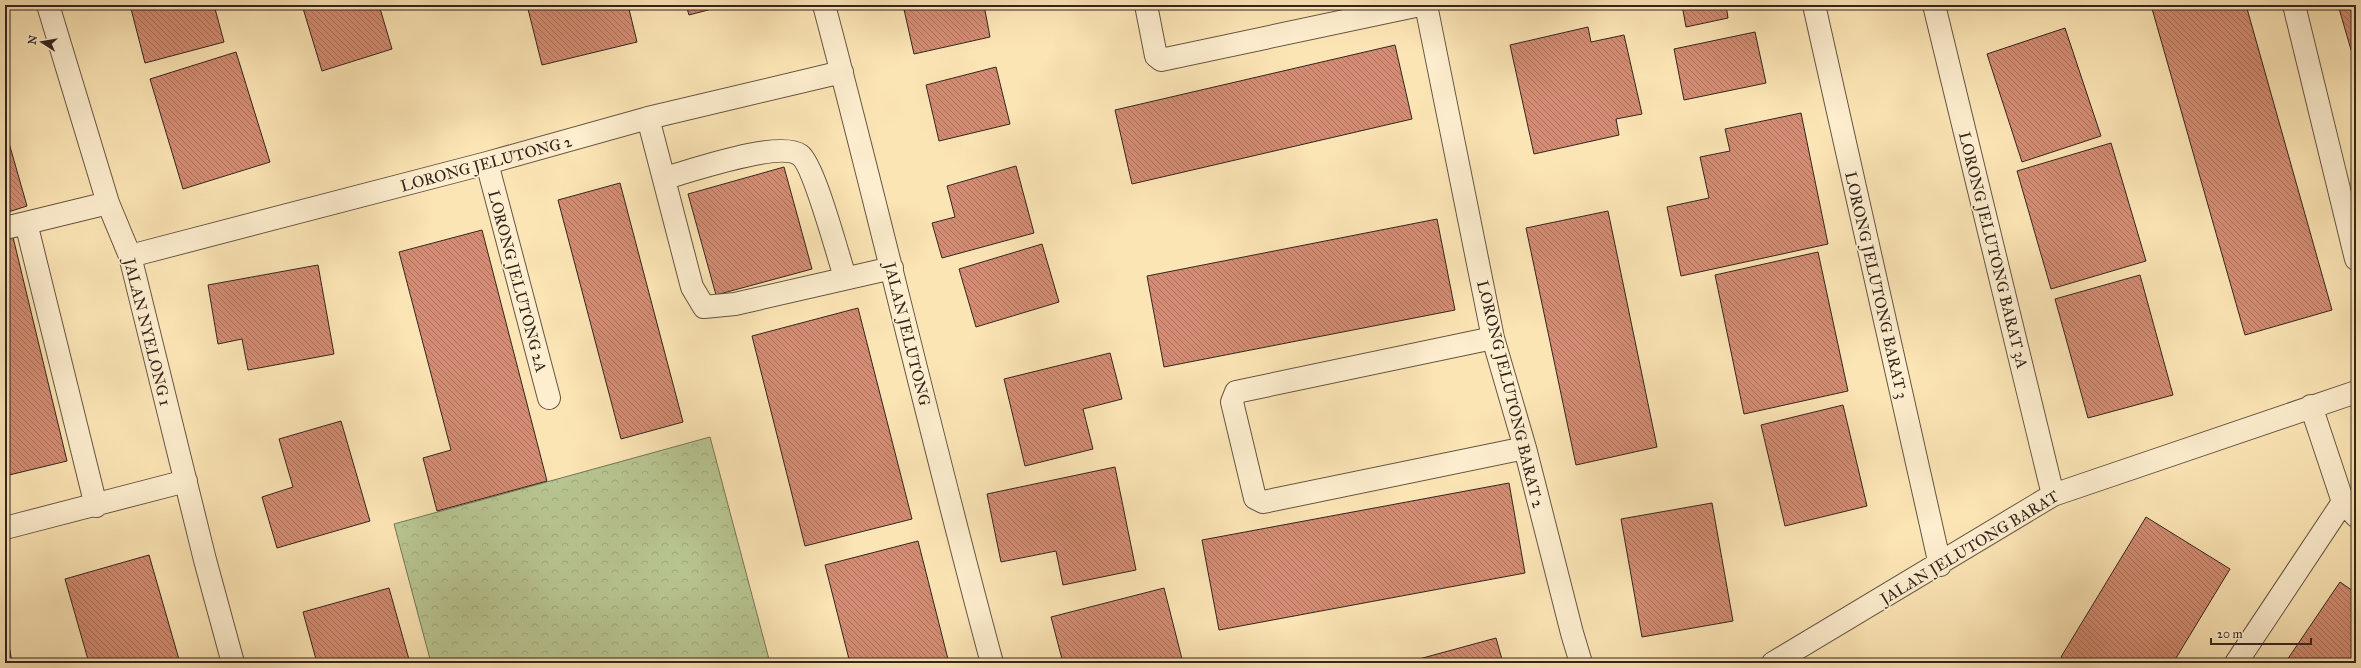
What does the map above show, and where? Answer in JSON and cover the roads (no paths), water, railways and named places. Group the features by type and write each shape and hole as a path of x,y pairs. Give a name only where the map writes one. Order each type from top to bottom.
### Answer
{"street":[{"name":"JALAN NYELONG 1","path":"48,5 108,203 130,256 205,560 233,663"},
{"name":"JALAN JELUTONG","path":"824,5 892,268 963,558 992,663"},
{"path":"1146,5 1156,56 1161,60 1420,5"},
{"name":"LORONG JELUTONG BARAT 2","path":"1426,5 1493,338 1525,448 1581,663"},
{"name":"LORONG JELUTONG BARAT 3","path":"1814,5 1940,565"},
{"name":"LORONG JELUTONG BARAT 3A","path":"1934,5 2053,495"},
{"path":"2294,5 2356,258"},
{"name":"LORONG JELUTONG 2","path":"130,256 487,163 648,118 842,72"},
{"path":"648,118 665,178 692,287 704,307 735,304 845,277 892,268"},
{"path":"665,178 755,154 788,150 801,156 811,175 845,277"},
{"name":"LORONG JELUTONG 2A","path":"487,163 549,398"},
{"path":"5,228 108,203"},
{"path":"26,223 96,506"},
{"path":"1493,338 1236,392 1232,402 1255,498 1263,502 1525,448"},
{"name":"JALAN JELUTONG BARAT","path":"1773,663 1940,565 2053,495 2311,406 2356,392"},
{"path":"2236,663 2350,509 2311,406"},
{"path":"5,528 96,506 186,481"}]}
